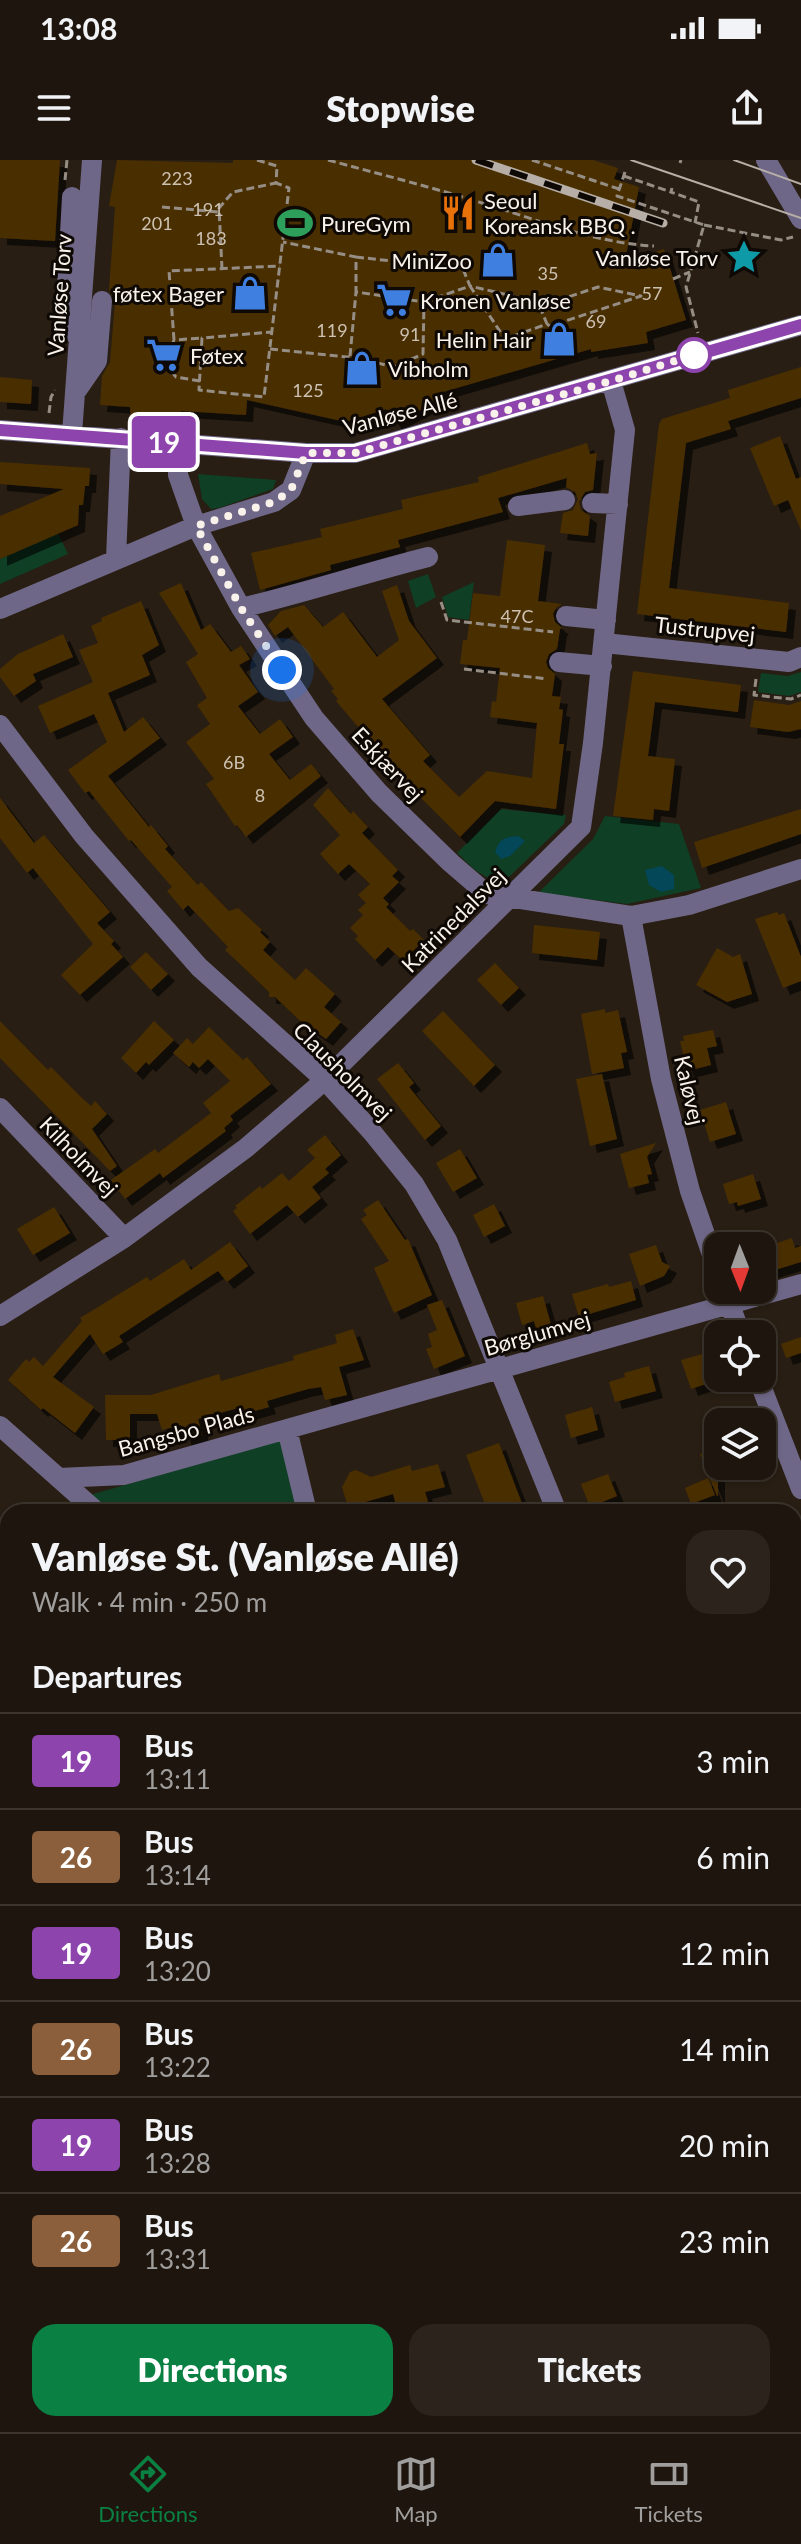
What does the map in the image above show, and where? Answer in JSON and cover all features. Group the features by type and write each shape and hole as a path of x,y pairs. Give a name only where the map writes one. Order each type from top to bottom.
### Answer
{"street":[{"name":"Vanløse Torv","path":"72,434 92,160"},
{"path":"766,160 801,219"},
{"path":"72,197 66,307 69,323 80,341"},
{"path":"75,394 97,361 102,301"},
{"name":"Vanløse Allé","path":"0,430 306,453 355,453 801,325"},
{"name":"Katrinedalsvej","path":"0,1316 124,1238 246,1148 325,1080 581,827 602,666 625,430 611,381"},
{"path":"116,559 121,438"},
{"name":"Eskjærvej","path":"178,443 178,475 196,526 241,608 314,718 379,793 487,894 631,916 689,905 801,869"},
{"path":"0,609 196,526 274,502 291,490 306,453"},
{"path":"518,506 565,500"},
{"path":"592,503 618,504"},
{"path":"241,608 331,586 346,578 428,557"},
{"path":"566,616 606,620"},
{"name":"Tustrupvej","path":"604,643 789,662 801,657"},
{"path":"559,662 602,666"},
{"name":"Clausholmvej","path":"4,737 84,836 199,967 325,1080 414,1184 447,1240 554,1504"},
{"name":"Kaløvej","path":"631,916 661,1079 690,1191 704,1232"},
{"name":"Kilholmvej","path":"0,1108 124,1238"},
{"name":"Børglumvej","path":"776,1288 801,1284"},
{"name":"Børglumvej","path":"287,1429 500,1368 705,1304"},
{"path":"763,1392 801,1489"},
{"path":"0,1426 88,1504"},
{"name":"Bangsbo Plads","path":"59,1478 124,1475 287,1429 305,1504"}],"path":[{"path":"257,160 277,166 276,183"},
{"path":"328,160 627,245 654,246"},
{"path":"532,160 619,189"},
{"path":"695,223 699,202 624,174 617,196 695,223 781,240 801,235"},
{"path":"202,338 199,390 264,397 289,188 276,183 233,192 219,208 222,269"},
{"path":"162,207 219,212"},
{"path":"703,352 686,287 704,225"},
{"path":"283,242 356,257 463,269 470,286 505,339 641,296 598,287 553,302 538,302 470,286 424,302 356,292"},
{"path":"350,357 356,257"},
{"path":"200,381 176,377 165,364 174,340 169,271 280,266"},
{"path":"673,279 690,272"},
{"path":"270,349 350,357 394,367 423,354 424,302"},
{"path":"538,302 547,324"},
{"path":"174,340 271,332"},
{"path":"441,602 447,620 564,633 566,616"},
{"path":"758,658 754,695 791,699 801,695"},
{"path":"464,669 557,680 559,662"}],"green space":[{"path":"198,474 276,480 273,489 211,509 202,499"},
{"path":"58,533 68,554 0,584 0,559"},
{"path":"428,574 436,597 416,608 408,581"},
{"path":"474,582 469,620 448,617 442,597"},
{"path":"801,672 801,692 789,696 758,692 761,673 787,676"},
{"path":"501,809 566,815 564,824 510,876 495,879 481,874 457,853"},
{"path":"605,816 679,824 701,888 627,904 538,893 593,839"},
{"path":"280,1440 298,1504 100,1504 90,1495"}],"water":[{"path":"518,836 525,841 510,856 501,859 495,852 498,844 506,838"},
{"path":"662,866 674,875 674,889 661,892 649,885 645,870"}],"building":[{"path":"0,160 60,160 55,241 0,238"},
{"name":"Kronen Vanløse","path":"117,160 233,163 233,160 593,160 618,168 614,179 639,187 625,261 664,249 686,320 646,332 648,343 591,352 591,349 436,394 440,400 395,423 386,409 346,422 247,400 246,415 181,411 182,418 131,420 130,407 100,405 102,376 110,362 115,302 109,290 115,207 109,206"},
{"path":"801,367 801,398 728,421 731,429 686,443 669,588 789,603 786,632 637,614 662,419 730,398 728,390"},
{"path":"0,377 32,380 31,404 0,402"},
{"path":"780,436 796,479 801,477 801,530 788,500 774,506 750,448"},
{"path":"587,443 590,454 597,453 593,490 585,492 579,502 581,510 590,516 588,536 560,533 563,513 573,510 578,499 575,492 566,487 567,478 498,498 503,512 398,540 400,547 330,565 331,570 260,590 251,553 322,537 320,529 403,509 401,500 479,482 478,477"},
{"path":"0,462 90,468 89,486 85,486 83,505 79,505 78,525 0,559 0,516 64,489 0,484"},
{"path":"507,540 545,545 538,601 562,604 553,614 555,622 562,628 557,649 549,654 546,662 555,674 552,696 561,697 559,709 563,710 559,744 564,744 556,809 495,801 460,837 403,780 336,701 338,699 331,691 334,689 288,627 275,636 268,625 281,611 304,605 323,627 343,612 377,657 399,640 382,591 397,585 409,621 437,658 382,699 430,755 423,761 459,797 487,771 532,778 537,723 490,717 492,701 496,702 500,668 460,664 463,640 467,640 473,593 500,596"},
{"path":"181,583 201,630 210,624 231,652 241,646 250,659 239,665 258,692 238,706 260,734 280,719 293,737 269,754 290,780 311,764 321,776 246,837 206,784 214,779 186,742 210,724 197,705 207,698 186,662 198,654 159,593"},
{"path":"141,601 159,645 142,655 150,675 108,693 124,732 143,717 160,738 108,776 168,846 165,849 198,885 201,882 229,911 238,908 262,930 260,932 270,942 263,950 295,980 306,968 335,994 324,1007 341,1022 326,1039 299,1020 275,997 269,997 269,992 225,950 228,947 188,905 183,910 167,891 172,887 129,841 89,791 85,793 68,770 107,742 94,714 50,733 38,706 93,682 79,650 98,643 91,626 102,621 101,618"},
{"path":"63,634 73,657 33,674 36,681 14,696 0,677 0,669 18,654"},
{"path":"633,671 741,685 738,712 655,702 648,756 675,759 669,811 654,809 653,820 613,816"},
{"path":"754,700 789,705 801,701 801,729 788,732 750,727"},
{"path":"328,788 351,814 353,811 368,827 362,833 398,870 392,876 399,882 383,898 389,904 386,907 424,940 403,961 388,947 375,960 355,939 358,936 350,928 363,915 358,910 366,903 358,895 370,884 349,864 338,874 320,854 340,835 313,805"},
{"path":"0,798 34,843 44,835 110,912 97,923 114,941 111,944 123,957 80,995 61,975 93,944 33,868 27,873 0,838"},
{"path":"801,809 801,834 702,868 694,842"},
{"path":"777,912 779,915 784,913 801,957 801,981 783,988 755,919"},
{"path":"534,925 600,932 597,960 532,953"},
{"path":"717,948 733,957 740,954 752,994 727,1002 696,985"},
{"path":"146,952 168,974 151,990 130,967"},
{"path":"495,963 519,988 501,1005 477,980"},
{"path":"605,1009 605,1013 618,1010 627,1052 621,1053 624,1068 592,1074 581,1014"},
{"path":"443,1011 495,1065 474,1086 422,1031"},
{"path":"0,1021 48,1070 51,1067 91,1106 95,1101 107,1114 92,1129 117,1166 110,1171 0,1058"},
{"path":"154,1021 174,1040 149,1065 146,1062 136,1073 121,1058"},
{"path":"209,1027 243,1060 247,1057 271,1084 230,1116 233,1120 224,1128 226,1131 163,1178 160,1173 125,1199 111,1180 155,1149 158,1153 211,1113 203,1103 230,1081 208,1059 199,1068 193,1062 189,1067 173,1053 187,1038 193,1044"},
{"path":"713,1030 717,1046 707,1048 711,1065 687,1071 680,1041 684,1041 683,1036"},
{"path":"398,1063 414,1083 409,1087 441,1126 425,1140 377,1079"},
{"path":"602,1074 617,1139 590,1146 576,1079"},
{"path":"726,1102 736,1134 710,1142 700,1110"},
{"path":"325,1135 341,1155 325,1169 329,1173 312,1187 321,1198 298,1217 287,1205 250,1234 233,1211 237,1208 235,1206 282,1173 289,1181 315,1158 307,1150"},
{"path":"656,1143 647,1157 652,1174 647,1175 649,1183 629,1188 620,1154"},
{"path":"460,1149 477,1178 453,1192 436,1163"},
{"path":"753,1174 761,1199 738,1206 737,1202 729,1204 723,1184"},
{"path":"378,1200 405,1240 408,1239 432,1295 394,1313 374,1268 389,1261 361,1219 367,1215 363,1210"},
{"path":"494,1204 505,1226 484,1237 473,1215"},
{"path":"54,1207 70,1233 33,1255 17,1229"},
{"path":"792,1238 795,1248 801,1246 801,1262 776,1270 776,1243"},
{"path":"230,1242 248,1266 227,1282 218,1271 119,1336 123,1342 103,1354 90,1334 53,1377 94,1407 75,1433 43,1408 41,1410 8,1380 26,1359 29,1362 34,1357 43,1366 82,1321 80,1318 147,1277 150,1281 184,1259 191,1270"},
{"path":"656,1245 662,1262 670,1266 664,1276 640,1286 629,1254"},
{"path":"631,1281 636,1300 579,1317 572,1294"},
{"path":"543,1296 552,1328 537,1332 534,1321 522,1325 516,1303"},
{"path":"442,1300 465,1356 434,1369 426,1349 432,1347 428,1334 437,1330 427,1305"},
{"path":"353,1329 364,1360 339,1367 347,1395 325,1400 321,1387 308,1389 267,1401 269,1407 244,1414 242,1407 198,1419 202,1435 185,1440 181,1425 162,1430 157,1414 130,1414 130,1440 106,1440 105,1395 151,1395 219,1374 221,1381 294,1360 293,1356 337,1343 335,1335"},
{"path":"801,1337 801,1353 786,1358 781,1344"},
{"path":"704,1354 704,1385 691,1389 681,1360"},
{"path":"649,1366 656,1391 615,1402 609,1382 625,1377 624,1373"},
{"path":"592,1407 598,1430 571,1438 565,1415"},
{"path":"499,1443 522,1504 485,1504 466,1455"},
{"path":"438,1464 445,1487 425,1492 429,1504 396,1504 393,1494 358,1504 347,1504 342,1487 350,1472 356,1470 371,1477 410,1465 412,1471"},
{"path":"608,1474 617,1496 589,1504 581,1484"},
{"path":"709,1480 715,1495 691,1504 685,1488"},
{"path":"711,1480 718,1480 717,1496"}],"tram line":[{"path":"631,160 801,218"},
{"path":"734,160 801,184"}],"railway":[{"path":"476,160 663,223"}],"bus line":[{"name":"19","path":"0,430 306,453 355,453 801,325"}],"place":[{"name":"Seoul Koreansk BBQ .","path":"458,213"},
{"name":"PureGym","path":"295,223"},
{"name":"Vanløse Torv","path":"744,257"},
{"name":"MiniZoo","path":"498,260"},
{"name":"føtex Bager","path":"250,293"},
{"name":"Kronen Vanløse","path":"394,300"},
{"name":"Helin Hair","path":"559,339"},
{"name":"Føtex","path":"164,355"},
{"name":"Vibholm","path":"362,368"}],"route":[{"path":"282,670 241,608 196,526 274,502 291,490 306,453 355,453 694,355"}]}
